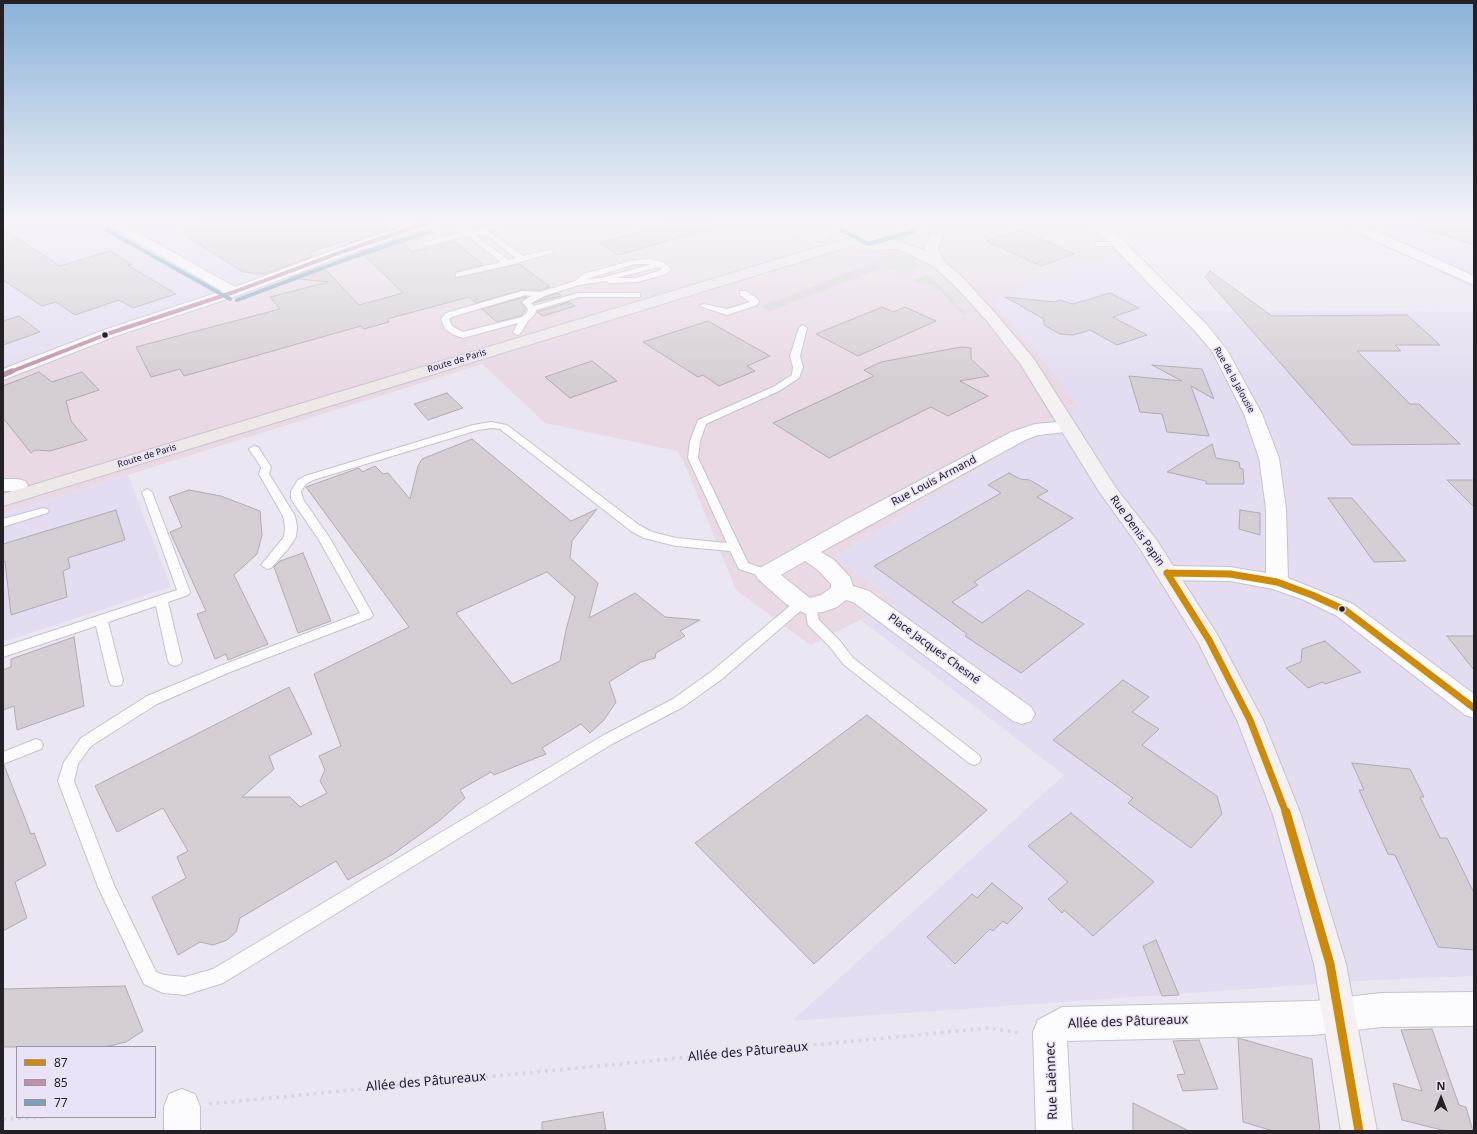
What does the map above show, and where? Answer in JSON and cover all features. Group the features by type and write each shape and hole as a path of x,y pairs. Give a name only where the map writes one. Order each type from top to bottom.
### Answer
{"main road":[{"name":"Route de Paris","path":"8,487 521,326 637,295 699,276"},
{"name":"Route de Paris","path":"3,500 739,276"}],"street":[{"path":"205,276 234,292"},
{"path":"3,375 110,333 193,310 234,292 280,276"},
{"name":"Rue Denis Papin","path":"952,276 1006,335 1028,363 1108,490 1167,573 1209,640 1250,720 1284,808 1328,959 1340,1016 1359,1131"},
{"name":"Rue de la Jalousie","path":"1150,276 1201,328 1219,350 1253,414 1269,458 1276,508 1277,582"},
{"path":"1463,276 1474,281"},
{"name":"Rue Louis Armand","path":"805,552 1018,436 1035,430 1068,427"},
{"path":"805,552 826,565 842,582 842,591 830,601 806,605 794,599 766,574 805,552"},
{"path":"1167,573 1230,574 1277,582 1312,595 1345,610 1474,708"},
{"name":"Place Jacques Chesné","path":"842,591 862,596 1022,714"},
{"name":"Allée des Pâtureaux","path":"1050,1032 1062,1024 1340,1016 1381,1010 1474,1009"},
{"name":"Rue Laënnec","path":"1050,1032 1054,1131"}],"lane":[{"path":"578,283 586,276"},
{"path":"532,309 526,302 541,294 578,283 601,280 626,282 651,276"},
{"path":"532,309 531,314 521,326 463,335 448,327 445,319 449,315 526,293 541,294"},
{"path":"703,306 727,312 754,303 755,301 743,293"},
{"path":"532,309 578,295 637,295"},
{"path":"766,574 743,566 693,458 695,442 702,422 776,389 796,376 798,367 795,356 803,328"},
{"path":"734,548 676,542 648,535 635,528 503,427 477,427 309,478 302,482 296,491 297,499 325,540 367,615 225,669 152,700 86,742 71,762 66,781 106,887 150,978 163,984 185,986 217,977 607,740 678,703 717,675 806,605 813,622 835,644 848,661 974,759"},
{"path":"254,449 266,467 264,474 289,516 291,527 290,537 267,565"},
{"path":"3,652 184,592 147,492"},
{"path":"3,523 43,511"},
{"path":"161,600 175,661"},
{"path":"101,620 116,681"},
{"path":"3,758 36,745"}],"path":[{"name":"Allée des Pâtureaux","path":"182,1119 266,1097 988,1028 1017,1034 1050,1032"},
{"path":"3,1119 25,1118"}],"shaded area":[{"path":"3,276 279,276 3,375"},
{"path":"279,276 1058,276 993,301 1040,356 1079,407 835,557 897,602 810,645 736,590 685,465 677,451 545,423 482,364 3,514 3,375"},
{"path":"839,276 862,276 770,311 761,307"},
{"path":"929,276 956,302 953,303 956,306 959,306 967,314 960,312 934,284 924,285 913,280"},
{"path":"1058,276 1159,276 1195,311 1474,312 1474,976 1375,980 792,1021 1064,775 861,620 897,602 835,557 1079,407 1040,356 993,301"},
{"path":"1446,276 1474,276 1474,289"},
{"path":"128,475 171,587 3,642 3,514"}],"building":[{"path":"3,276 146,276 176,294 133,308 119,300 75,315 56,302 42,306 3,280"},
{"path":"296,276 331,276 359,305 403,293 386,276 455,276 455,278 465,276 535,276 550,287 540,290 522,290 476,303 469,297 387,319 389,322 364,329 361,326 184,376 180,369 151,377 136,347 280,309 270,297 328,282 290,278"},
{"path":"1217,276 1272,316 1407,315 1440,345 1395,345 1401,351 1357,351 1410,404 1419,404 1460,444 1352,445 1205,277"},
{"path":"558,293 561,296 533,303 545,297"},
{"path":"1110,293 1139,308 1113,317 1147,335 1117,345 1090,330 1073,335 1060,334 1044,325 1044,319 1005,297 1055,302 1060,300 1073,304"},
{"path":"527,297 521,302 526,309 521,316 497,322 482,309"},
{"path":"569,302 575,306 543,316 537,312"},
{"path":"882,307 893,312 905,307 936,321 858,356 816,334"},
{"path":"19,316 40,332 3,345 3,321"},
{"path":"708,321 770,356 747,366 755,371 719,386 703,375 698,377 643,342"},
{"path":"961,347 971,348 971,359 989,376 960,381 988,396 948,416 931,407 829,458 773,423 874,376 864,370 881,362"},
{"path":"592,361 617,381 570,398 545,377"},
{"path":"1152,365 1202,369 1214,399 1191,386 1209,436 1167,432 1162,414 1140,412 1129,376 1182,381"},
{"path":"39,372 52,382 82,372 99,390 66,401 71,421 87,440 50,451 35,450 31,453 3,418 3,386"},
{"path":"447,393 463,408 428,420 414,404"},
{"path":"472,439 571,521 597,509 572,541 570,558 598,583 589,618 635,593 665,617 700,620 680,631 685,636 656,653 655,658 641,662 609,682 616,702 604,720 590,733 581,724 542,748 546,754 494,775 491,772 460,790 465,798 439,821 393,854 348,880 336,861 240,918 236,932 227,940 213,945 200,942 178,955 152,897 186,878 177,857 188,851 163,808 117,832 95,786 289,687 312,734 269,756 274,769 242,797 290,797 300,807 327,793 320,781 325,770 319,756 341,746 314,674 409,627 306,487 359,468 362,472 375,466 383,474 388,473 410,499 418,466 422,459","holes":["547,572 575,597 566,630 560,661 512,684 456,613"]},
{"path":"1212,444 1216,458 1239,462 1240,468 1243,469 1244,484 1206,484 1206,481 1167,472"},
{"path":"1009,473 1020,479 1030,480 1048,491 1037,497 1073,518 974,582 978,585 952,602 982,623 1028,590 1084,624 1021,673 965,636 967,634 874,566 1001,493 988,485"},
{"path":"1447,480 1474,480 1474,507"},
{"path":"189,490 221,496 260,511 262,535 257,554 234,575 268,644 228,660 226,654 215,659 197,614 206,611 170,532 182,527 169,497"},
{"path":"1328,498 1352,498 1406,561 1374,562"},
{"path":"116,510 125,540 68,558 70,568 63,571 67,597 11,615 5,561 3,562 3,544"},
{"path":"1240,510 1260,513 1260,535 1239,529"},
{"path":"303,553 331,621 298,633 274,567 280,561"},
{"path":"1447,636 1474,636 1474,670"},
{"path":"74,637 84,706 17,730 14,706 3,710 3,670 11,667 11,659"},
{"path":"1325,641 1361,672 1325,684 1323,682 1308,688 1286,668 1301,662 1302,649"},
{"path":"1123,680 1149,697 1132,712 1159,729 1142,745 1217,796 1222,814 1191,848 1128,803 1133,798 1053,740"},
{"path":"867,715 987,810 814,964 695,843"},
{"path":"1352,763 1410,769 1424,797 1420,797 1440,838 1447,838 1474,893 1474,950 1438,947 1395,855 1388,854 1359,790 1364,790"},
{"path":"3,765 31,834 34,833 46,865 15,882 27,918 3,931"},
{"path":"1071,813 1154,882 1093,936 1064,910 1062,913 1048,899 1068,882 1028,846"},
{"path":"992,883 1023,908 1007,924 1003,921 993,931 990,929 955,964 927,937 972,894 977,898"},
{"path":"1156,940 1179,995 1162,996 1143,946"},
{"path":"125,986 143,1031 126,1042 109,1046 3,1047 3,989"},
{"path":"1432,1029 1459,1105 1466,1107 1473,1131 1446,1131 1402,1120 1393,1083 1422,1091 1401,1030"},
{"path":"1238,1038 1312,1059 1320,1131 1273,1131 1243,1122"},
{"path":"1199,1040 1218,1089 1183,1091 1177,1075 1185,1074 1173,1041"},
{"path":"1133,1103 1189,1131 1133,1131"},
{"path":"603,1112 606,1131 542,1131 542,1122"}],"transit line":[{"name":"77","path":"189,276 230,299"},
{"name":"85","path":"3,375 110,333 234,292 277,276"},
{"name":"77","path":"237,300 302,276"},
{"name":"87","path":"1167,573 1209,640 1250,720 1287,815 1330,964 1359,1131"},
{"name":"87","path":"1167,573 1230,574 1277,582 1312,595 1345,610 1474,708"}]}
